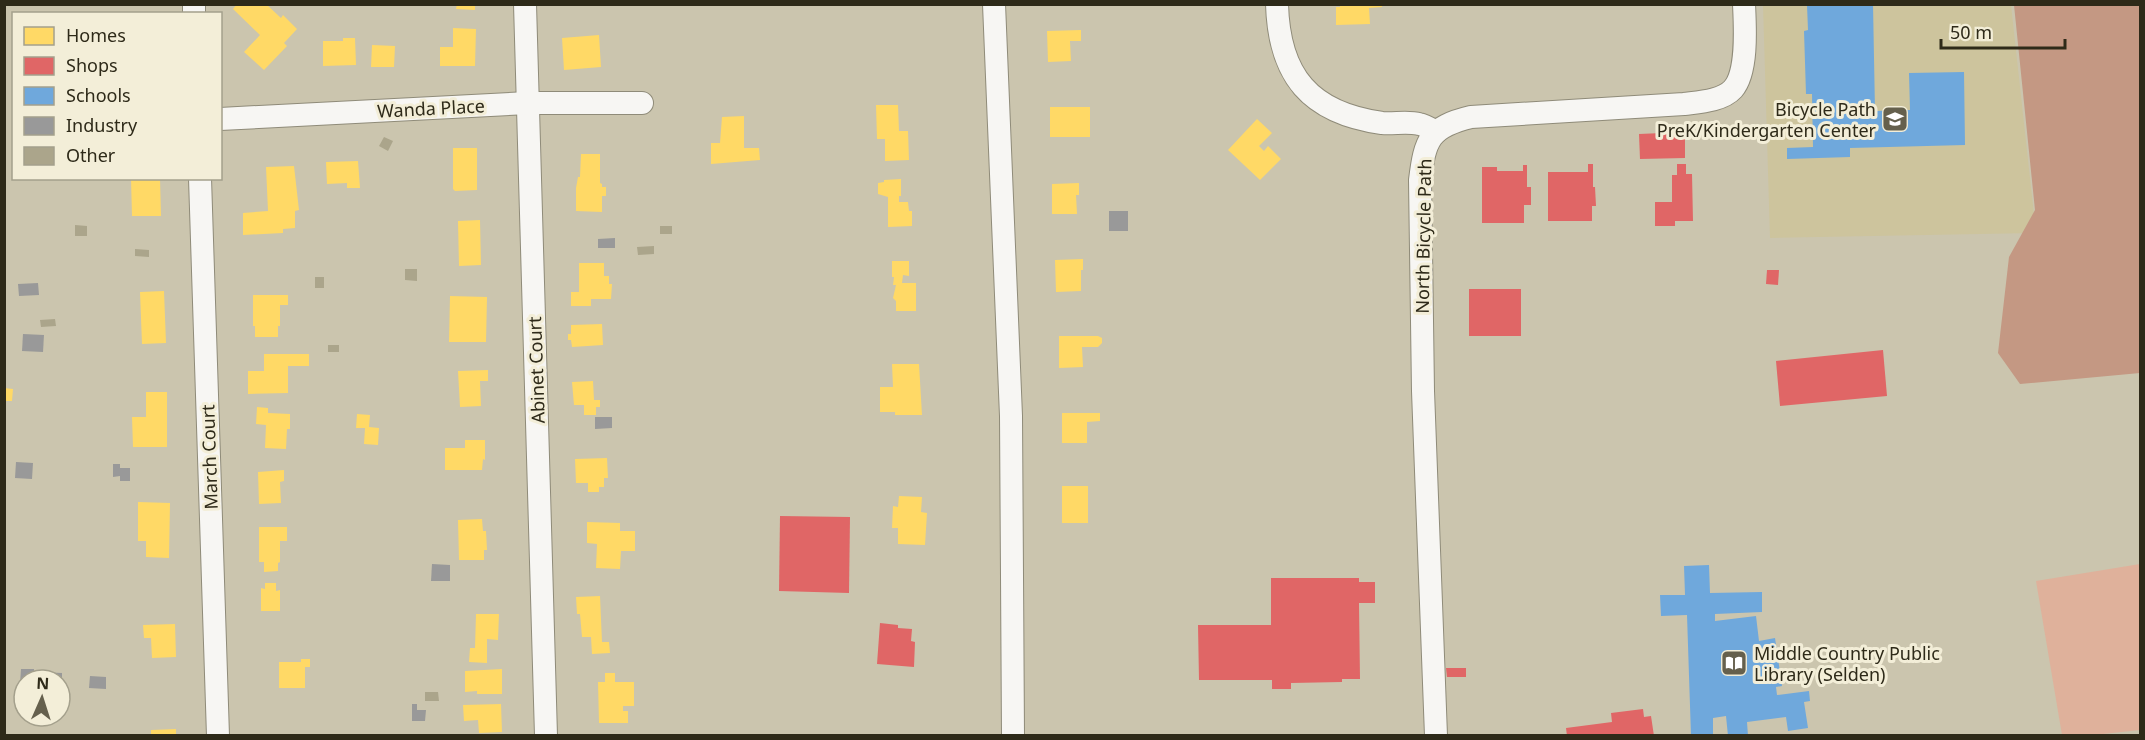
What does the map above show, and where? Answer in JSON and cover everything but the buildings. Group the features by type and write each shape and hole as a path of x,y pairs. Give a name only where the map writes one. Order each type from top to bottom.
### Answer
{"street":[{"name":"Abinet Court","path":"525,4 546,735"},
{"path":"994,4 1011,416 1013,735"},
{"path":"1277,4 1281,45 1292,71 1307,92 1330,107 1352,117 1384,123 1420,124 1436,132 1449,122 1471,117 1684,104 1715,99 1733,89 1742,69 1744,4"},
{"name":"Wanda Place","path":"222,119 528,103 642,103"},
{"name":"North Bicycle Path","path":"1436,132 1424,150 1420,180 1423,391 1436,735"},
{"name":"March Court","path":"200,180 218,735"}],"shaded area":[{"name":"Bicycle Path PreK/Kindergarten Center","path":"1763,5 2011,5 2036,233 1770,238"},
{"path":"2014,5 2140,5 2140,373 2020,384 1998,353 2009,257 2035,210"},
{"path":"2140,564 2140,730 2094,735 2062,735 2036,581"}],"place":[{"name":"Bicycle Path PreK/Kindergarten Center","path":"1895,119"},
{"name":"Middle Country Public Library (Selden)","path":"1734,663"}]}
